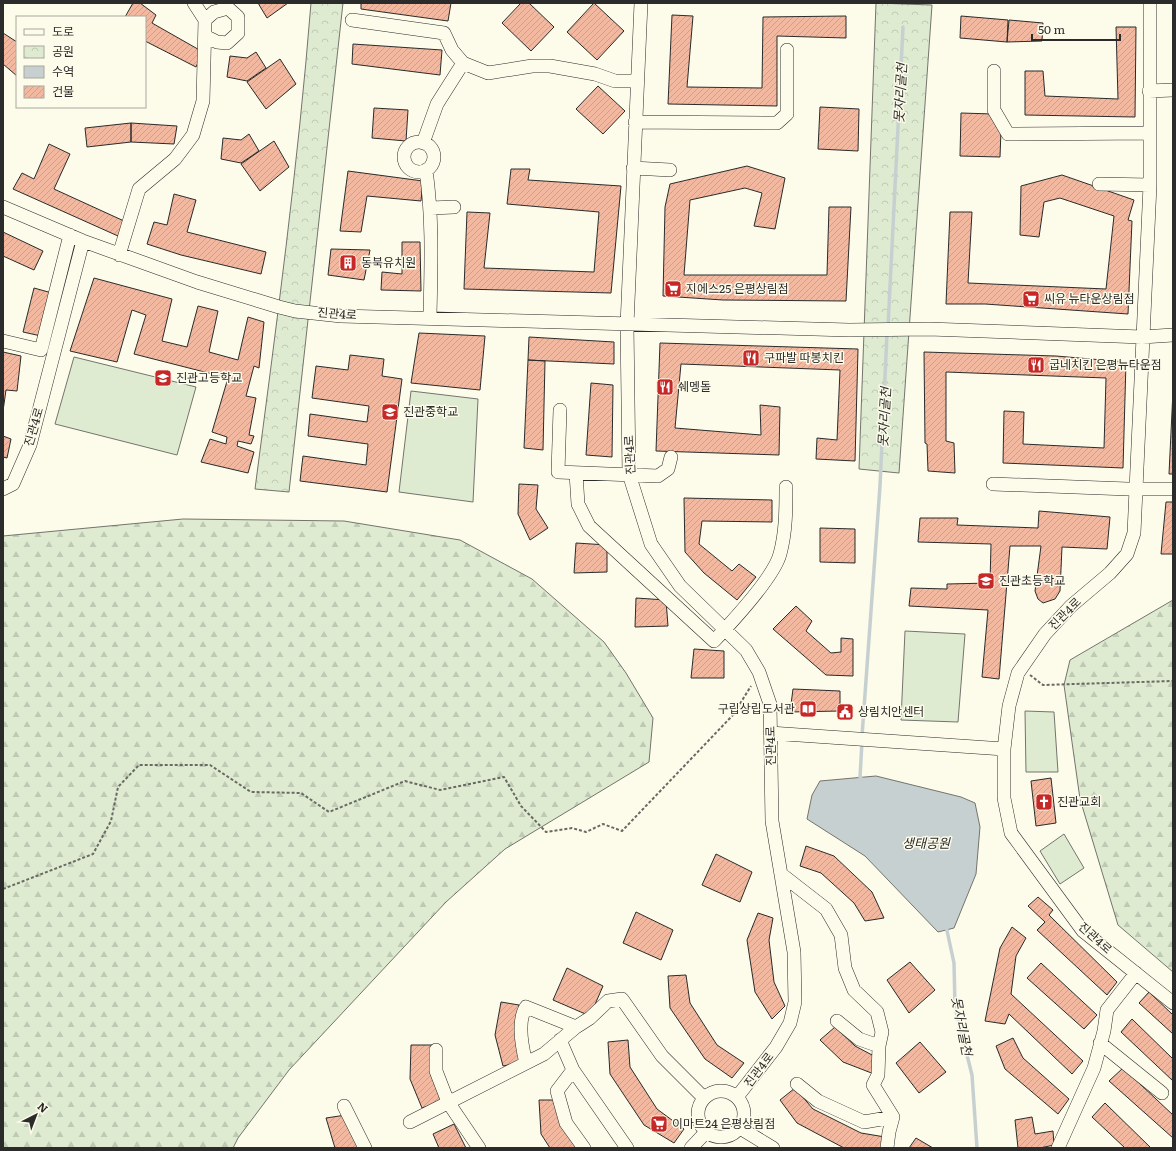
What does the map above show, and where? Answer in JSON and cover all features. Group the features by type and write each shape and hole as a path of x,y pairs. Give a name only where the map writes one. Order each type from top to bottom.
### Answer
{"street":[{"path":"119,255 139,189 175,160 193,135 203,102 205,20 194,3"},
{"path":"627,325 641,3"},
{"name":"진관4로","path":"1150,3 1150,185 1134,534 1127,554 1110,573 1071,606 1046,634 1018,673 1009,706 1004,748 1004,798 1011,833 1083,931 1173,1003"},
{"path":"205,20 214,12 228,8 238,17 238,33 227,43 217,42 205,36"},
{"path":"352,20 444,33 452,50 463,63 488,73 532,66 550,66 589,73 615,82 637,81"},
{"path":"635,122 777,123 787,114 787,50"},
{"path":"424,143 436,104 463,63"},
{"path":"994,71 994,110 1008,134 1150,133"},
{"path":"1149,91 1173,90"},
{"path":"418,142 424,143 431,149 433,154 432,163 426,170 416,172 405,164 404,159 406,150 409,146 418,142"},
{"path":"633,168 670,170"},
{"path":"426,170 431,208 432,255 430,317"},
{"path":"1099,184 1150,185"},
{"name":"진관4로","path":"3,207 119,255 204,284 295,311 341,316 430,317 627,325 849,330 929,329 1142,337"},
{"path":"431,208 454,207"},
{"path":"3,341 41,350 70,236"},
{"name":"진관4로","path":"3,489 13,484 30,445 83,241"},
{"name":"진관4로","path":"627,325 629,474 651,544 680,586 746,650 759,672 770,704 772,820 794,952 795,1002 790,1023 776,1047 737,1097"},
{"path":"1142,337 1173,336"},
{"path":"560,410 558,472 658,476 668,469 671,457"},
{"path":"576,473 578,504 589,526 714,641 726,629 770,575 780,555 785,530 786,487"},
{"path":"993,484 1173,489"},
{"path":"770,733 840,739 1004,748"},
{"path":"781,874 826,909 841,935 845,968 854,990 877,1012 882,1032 879,1046 878,1075 873,1085 893,1117 887,1148"},
{"path":"1058,1148 1094,1068 1106,1010 1136,973"},
{"path":"410,1122 544,1054 576,1027 590,1018 608,1001 622,999 662,1056 704,1098"},
{"path":"526,1063 522,1048 523,1013 526,1007 576,1027"},
{"path":"837,1021 859,1038 879,1046"},
{"path":"560,1040 573,1070 627,1148"},
{"path":"1100,1043 1162,1093"},
{"path":"436,1050 436,1071 448,1102 479,1148"},
{"path":"573,1070 557,1091 566,1123 584,1148"},
{"path":"797,1084 818,1101 864,1122 893,1117"},
{"path":"724,1091 737,1097 744,1111 744,1119 740,1128 728,1136 720,1137 706,1132 698,1119 700,1104 704,1098 710,1094 724,1091"},
{"path":"344,1106 365,1148"},
{"path":"740,1128 773,1148"},
{"path":"691,1148 706,1132"}],"path":[{"path":"1028,673 1043,685 1173,681"},
{"path":"3,889 93,854 111,821 118,787 139,765 210,765 250,792 301,793 329,812 405,781 440,790 504,776 521,806 546,832 572,828 586,832 604,824 622,831 734,715 751,685"}],"green space":[{"path":"311,3 343,3 289,492 255,489 293,186"},
{"path":"876,3 932,5 899,473 859,469"},
{"path":"74,357 196,387 177,455 55,424"},
{"path":"411,391 478,399 473,502 399,492"},
{"path":"183,519 344,521 460,540 532,579 604,642 626,673 653,718 649,762 505,849 446,902 289,1070 238,1138 233,1148 3,1148 3,536"},
{"path":"1173,600 1173,972 1118,925 1080,799 1064,685 1070,660"},
{"path":"905,631 965,634 958,722 901,720"},
{"path":"1025,711 1054,712 1058,772 1026,772"},
{"path":"1064,834 1084,868 1060,884 1040,851"}],"water":[{"name":"생태공원","path":"876,776 961,797 975,803 980,827 976,874 954,928 938,932 865,856 807,819 812,795 820,781"}],"building":[{"path":"133,3 140,3 156,15 152,23 203,52 196,67 146,42 146,16 126,16"},
{"path":"258,3 288,3 267,18"},
{"path":"361,3 451,3 448,21 361,9"},
{"path":"521,3 529,3 554,27 531,51 502,23"},
{"path":"594,3 624,31 597,60 567,32"},
{"path":"672,15 693,16 687,87 762,88 763,17 846,16 846,38 777,36 777,106 668,104"},
{"path":"961,16 1008,20 1007,42 960,38"},
{"path":"1009,20 1043,23 1042,41 1007,42"},
{"path":"1116,27 1136,27 1135,117 1025,115 1025,71 1043,71 1045,96 1118,99"},
{"path":"3,33 16,41 16,75 3,64"},
{"path":"353,44 442,50 440,75 352,64"},
{"path":"256,52 266,68 247,81 227,77 230,56 247,58"},
{"path":"280,59 296,84 266,109 247,82"},
{"path":"598,86 625,111 603,134 576,109"},
{"path":"820,107 859,109 858,151 818,149"},
{"path":"374,108 408,110 406,141 372,138"},
{"path":"961,113 993,114 1001,130 1000,157 960,156"},
{"path":"131,123 177,126 174,144 131,142"},
{"path":"131,123 131,142 87,147 85,128"},
{"path":"249,134 259,151 241,163 221,159 223,138 241,140"},
{"path":"274,141 289,167 260,191 241,164"},
{"path":"49,144 70,154 54,189 124,221 118,236 13,189 22,173 34,179"},
{"path":"747,166 785,178 775,229 754,226 762,193 745,188 690,200 684,275 827,275 829,207 851,207 846,301 723,300 663,296 665,207 670,184"},
{"path":"511,169 530,169 528,180 621,186 611,293 464,289 467,212 490,213 484,268 594,272 599,212 507,204"},
{"path":"348,171 423,181 421,201 367,196 361,232 340,231"},
{"path":"1062,175 1134,200 1128,220 1132,221 1128,314 985,304 946,304 950,212 972,212 968,283 1106,289 1114,216 1060,198 1044,202 1039,237 1020,235 1021,186"},
{"path":"174,194 196,200 187,232 266,252 261,274 181,255 147,244 154,222 167,225"},
{"path":"3,232 43,251 34,270 3,256"},
{"path":"402,242 420,242 421,291 381,290 382,272 402,274"},
{"name":"동북유치원","path":"331,249 370,250 364,280 328,275"},
{"path":"94,278 172,299 162,341 187,347 198,306 218,311 209,352 238,360 248,317 264,322 259,368 254,366 246,396 256,398 249,435 254,436 251,444 238,441 237,446 254,452 248,473 201,462 210,439 226,444 227,437 212,432 228,378 134,354 146,315 132,310 117,362 70,351"},
{"path":"34,288 52,293 41,336 23,332"},
{"path":"419,333 485,336 480,390 411,383"},
{"path":"529,337 614,342 614,364 528,360"},
{"path":"660,343 858,349 855,461 816,459 817,438 837,440 840,370 681,364 675,428 761,435 760,405 780,407 779,455 656,451"},
{"path":"3,352 21,356 17,391 6,390 3,411"},
{"path":"924,352 1056,356 1126,362 1123,468 1003,463 1004,411 1024,412 1023,444 1104,448 1106,378 946,372 946,441 954,443 955,473 928,471 927,444 925,443"},
{"path":"350,355 384,359 382,376 402,379 387,492 300,481 303,456 366,465 368,444 308,436 310,414 367,422 369,406 312,398 316,366 348,370"},
{"path":"528,360 545,361 543,450 524,448"},
{"path":"591,383 613,385 612,457 586,455"},
{"path":"1173,391 1173,474 1169,474"},
{"path":"3,436 11,439 7,458 3,457"},
{"path":"519,484 538,485 536,509 548,528 530,540 518,514"},
{"path":"684,498 772,500 772,522 702,521 699,544 732,571 739,564 756,577 737,600 704,573 685,552"},
{"path":"1166,502 1173,502 1173,554 1161,554"},
{"path":"1039,511 1110,517 1107,549 1062,547 1060,591 1055,599 1043,603 1038,599 1035,591 1041,546 1010,546 999,679 982,677 988,610 909,606 911,588 947,589 947,584 990,583 991,544 918,542 920,518 958,518 957,525 1038,528"},
{"path":"820,528 855,529 855,563 820,562"},
{"path":"576,543 607,545 607,572 574,573"},
{"path":"636,598 666,600 668,626 635,627"},
{"path":"796,606 812,621 806,631 831,653 841,652 841,638 853,639 853,676 826,675 773,629"},
{"path":"694,649 724,651 724,678 691,678"},
{"path":"793,689 840,691 840,711 790,712"},
{"name":"진관교회","path":"1051,778 1056,823 1036,826 1031,781"},
{"path":"806,846 834,856 872,892 884,918 865,921 854,903 821,873 800,866"},
{"path":"716,854 752,872 740,902 702,885"},
{"path":"1038,897 1053,910 1049,915 1117,982 1107,995 1037,930 1045,922 1028,906"},
{"path":"636,912 673,930 661,960 623,943"},
{"path":"758,913 773,918 769,940 774,982 785,1006 772,1019 755,992 747,940"},
{"path":"1012,927 1026,938 1016,956 1011,994 1083,1061 1072,1074 1009,1014 1005,1024 985,1021 1000,948"},
{"path":"910,962 935,990 909,1013 887,980"},
{"path":"1041,963 1097,1015 1084,1029 1027,978"},
{"path":"567,968 603,986 590,1016 553,1000"},
{"path":"686,975 690,1003 717,1045 744,1063 732,1078 705,1059 670,1008 668,976"},
{"path":"1149,992 1173,1015 1173,1034 1139,1003"},
{"path":"501,1002 519,1005 517,1037 523,1062 503,1066 495,1035"},
{"path":"1132,1019 1173,1059 1173,1081 1121,1032"},
{"path":"835,1027 855,1046 874,1056 874,1074 843,1062 820,1040"},
{"path":"1013,1038 1023,1058 1069,1099 1058,1114 1005,1069 996,1046"},
{"path":"628,1040 630,1067 657,1109 684,1129 674,1143 644,1125 610,1074 608,1042"},
{"path":"920,1042 946,1072 919,1093 896,1063"},
{"path":"411,1045 433,1045 444,1101 422,1108 410,1079"},
{"path":"1123,1068 1173,1115 1173,1138 1109,1081"},
{"path":"795,1088 813,1109 861,1133 885,1137 883,1148 844,1148 797,1123 780,1100"},
{"path":"539,1100 555,1100 579,1148 550,1148 541,1134"},
{"path":"1105,1103 1151,1148 1125,1148 1092,1117"},
{"path":"346,1115 361,1148 335,1148 326,1118"},
{"path":"1032,1117 1035,1134 1053,1131 1054,1145 1040,1148 1018,1148 1015,1120"},
{"path":"454,1124 466,1148 439,1148 433,1134"},
{"path":"916,1138 933,1148 909,1148"}],"waterway":[{"name":"못자리골천","path":"888,327 903,27"},
{"name":"못자리골천","path":"862,736 880,486 887,333"},
{"name":"못자리골천","path":"862,742 860,777 863,781"},
{"name":"못자리골천","path":"946,926 954,963 955,1007 972,1075 977,1148"}],"place":[{"name":"동북유치원","path":"348,263"},
{"name":"지에스25 은평상림점","path":"673,289"},
{"name":"씨유 뉴타운상림점","path":"1031,299"},
{"name":"구파발 따봉치킨","path":"751,358"},
{"name":"굽네치킨 은평뉴타운점","path":"1036,365"},
{"name":"진관고등학교","path":"163,378"},
{"name":"쉐멩돌","path":"665,387"},
{"name":"진관중학교","path":"390,412"},
{"name":"진관초등학교","path":"986,581"},
{"name":"구립상립도서관","path":"808,709"},
{"name":"상림치안센터","path":"845,712"},
{"name":"진관교회","path":"1044,802"},
{"name":"이마트24 은평상림점","path":"659,1124"}]}
